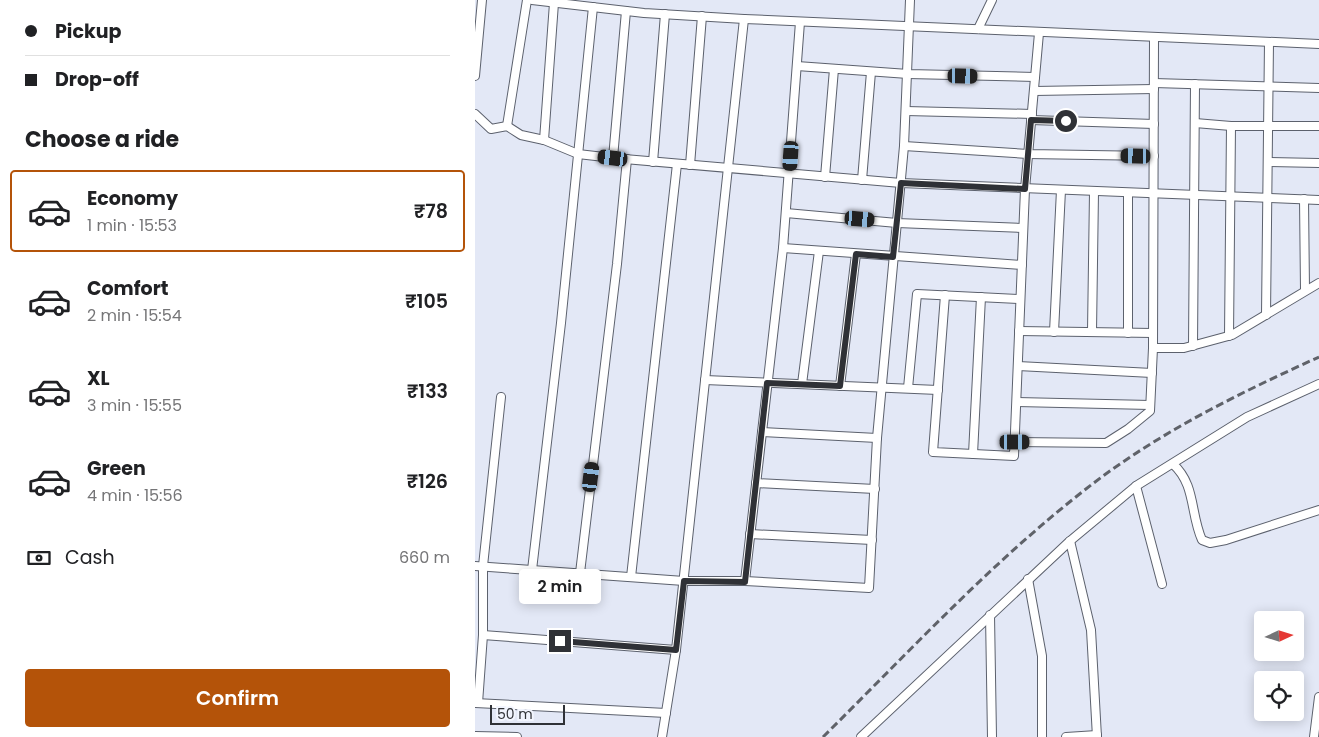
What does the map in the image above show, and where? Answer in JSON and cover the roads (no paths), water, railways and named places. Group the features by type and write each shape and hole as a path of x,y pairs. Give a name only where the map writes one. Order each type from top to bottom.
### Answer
{"street":[{"path":"475,76 483,0"},
{"path":"507,126 527,0"},
{"path":"532,0 593,7 603,4 626,10 744,19 1319,44"},
{"path":"479,566 684,581 869,588 881,387 904,146 911,27 910,0"},
{"path":"978,28 993,0"},
{"path":"544,140 554,2"},
{"path":"532,570 593,7"},
{"path":"613,158 626,10"},
{"path":"653,162 665,14"},
{"path":"690,165 702,16"},
{"path":"662,737 676,650 684,581 744,19"},
{"path":"745,582 783,248 800,22"},
{"path":"945,295 933,452 1014,456 1025,189 1039,33"},
{"path":"1015,442 1106,443 1128,429 1150,411 1153,348 1154,38"},
{"path":"1266,315 1269,42"},
{"path":"797,66 908,74 1035,77"},
{"path":"825,177 835,69"},
{"path":"862,180 871,72"},
{"path":"1034,91 1195,84 1319,88"},
{"path":"1193,346 1195,84"},
{"path":"906,111 1154,124"},
{"path":"475,114 477,119 491,129 507,126 521,135 544,140 578,154 613,158 901,183 1319,200"},
{"path":"1195,123 1231,126 1319,126"},
{"path":"1229,336 1231,126"},
{"path":"904,146 1028,154 1153,156"},
{"path":"580,573 617,264 627,159"},
{"path":"1268,162 1319,163"},
{"path":"631,577 677,164"},
{"path":"1054,332 1061,190"},
{"path":"1092,332 1095,192"},
{"path":"1128,193 1128,333"},
{"path":"1304,199 1305,290"},
{"path":"786,213 897,223 1023,228"},
{"path":"783,248 1022,265"},
{"path":"802,384 819,251"},
{"path":"840,386 856,254"},
{"path":"1153,348 1184,348 1229,336 1319,283"},
{"path":"908,388 917,294 1020,299"},
{"path":"973,454 981,297"},
{"path":"1019,331 1153,333"},
{"path":"1018,366 1151,373"},
{"path":"705,380 938,390"},
{"path":"861,737 1070,541 1136,486 1247,417 1319,384"},
{"path":"501,397 479,566 483,635 477,703 666,713"},
{"path":"1017,402 1150,405"},
{"path":"762,432 877,438"},
{"path":"1173,464 1183,474 1188,484 1198,531 1202,540 1210,543 1319,510"},
{"path":"756,483 875,489"},
{"path":"1136,486 1162,584"},
{"path":"750,534 872,540"},
{"path":"1067,737 1097,736 1091,630 1070,541"},
{"path":"1028,580 1042,656 1042,737"},
{"path":"990,616 992,737"},
{"path":"483,635 676,650"},
{"path":"1314,737 1319,697"},
{"path":"475,736 517,737"}],"railway":[{"path":"823,737 959,601 1065,505 1128,458 1181,426 1263,383 1319,357"}]}
